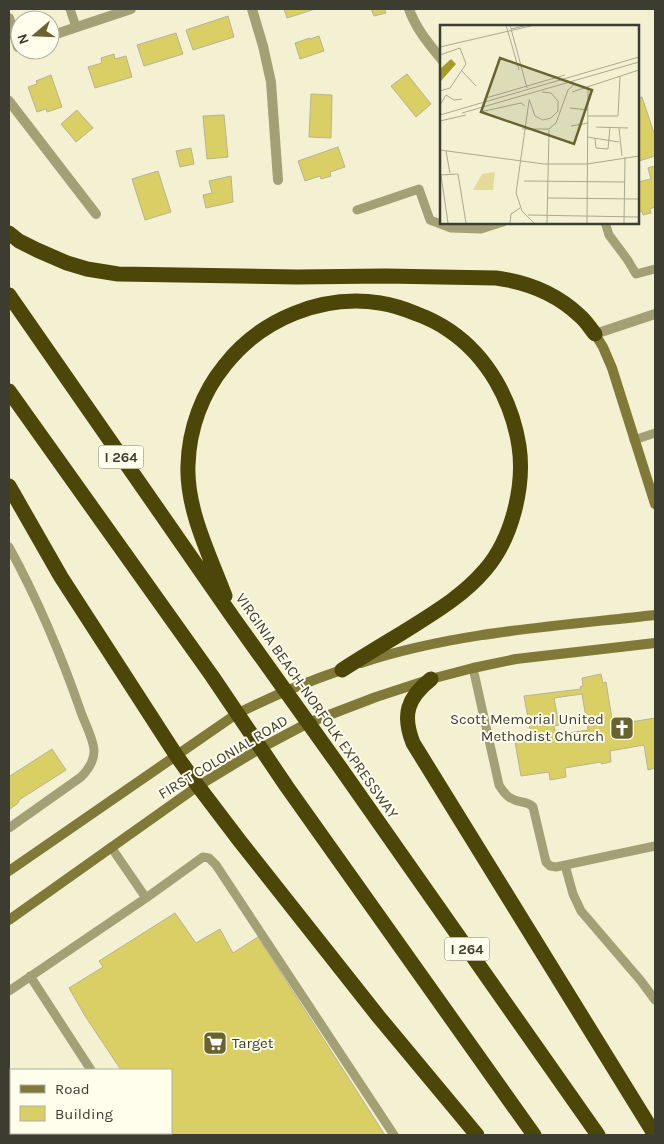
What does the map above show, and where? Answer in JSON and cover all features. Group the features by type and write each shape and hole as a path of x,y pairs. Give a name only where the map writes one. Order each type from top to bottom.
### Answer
{"highway":[{"path":"9,233 19,241 67,263 87,269 118,274 297,277 394,276 496,278 509,280 532,286 553,296 581,317 595,334"},
{"name":"VIRGINIA BEACH-NORFOLK EXPRESSWAY","path":"9,295 234,619 598,1135"},
{"path":"234,619 196,520 188,488 190,442 197,414 206,392 216,375 246,342 287,316 310,308 334,302 381,303 402,308 427,318 450,330 466,344 484,364 506,399 516,429 520,454 521,478 516,505 506,534 495,557 465,591 435,613 342,670"},
{"path":"9,391 212,676 287,787 534,1135"},
{"path":"9,486 61,577 198,786 238,840 378,1016 477,1135"},
{"path":"431,679 423,685 412,699 409,707 407,717 408,731 413,743 655,1135"}],"main road":[{"path":"595,334 612,368 655,504"},
{"name":"FIRST COLONIAL ROAD","path":"9,871 235,715 260,702 386,655 454,640 490,634 655,615"},
{"name":"FIRST COLONIAL ROAD","path":"9,920 198,786 259,749 308,723 370,698 473,668 516,659 655,643"}],"street":[{"path":"60,33 131,9"},
{"path":"252,9 271,82 278,180"},
{"path":"409,9 423,37 440,58"},
{"path":"9,101 96,214"},
{"path":"595,334 655,314"}],"lane":[{"path":"70,9 76,27"},
{"path":"358,210 419,189 430,220 440,224"},
{"path":"440,224 451,228 481,229 497,224"},
{"path":"606,224 609,235 636,274 655,269"},
{"path":"634,440 655,433"},
{"path":"9,546 41,608 94,748 93,759 88,770 81,777 9,828"},
{"path":"473,668 499,785 504,794 512,800 529,803 533,806 546,862 550,866 556,867 655,846"},
{"path":"111,847 146,898"},
{"path":"9,991 203,857 209,858 216,865 394,1135"},
{"path":"565,865 573,894 581,911 655,1000"},
{"path":"30,976 90,1069"}],"building":[{"path":"284,9 315,9 287,18"},
{"path":"371,9 384,9 386,13 374,16"},
{"path":"228,16 234,37 193,50 186,30"},
{"path":"176,33 183,54 144,66 137,45"},
{"path":"319,36 324,51 300,59 295,43"},
{"path":"114,54 115,59 126,56 132,77 95,88 88,67 102,63 101,58"},
{"path":"407,74 431,104 416,117 391,86"},
{"path":"51,75 62,107 47,112 46,109 37,112 28,87 37,84 36,81"},
{"path":"311,94 332,95 331,138 309,137"},
{"path":"642,97 655,136 655,156 639,161 639,98"},
{"path":"77,110 93,128 76,142 61,124"},
{"path":"224,115 228,157 207,159 203,116"},
{"path":"338,147 345,167 330,172 331,176 321,179 320,176 305,181 298,161"},
{"path":"191,148 194,164 180,167 176,151"},
{"path":"655,166 655,207 650,209 651,213 643,215 642,211 639,212 639,182 651,179 648,168"},
{"path":"158,171 171,212 145,220 132,179"},
{"path":"231,176 233,202 206,208 203,195 212,193 209,181"},
{"name":"Scott Memorial United Methodist Church","path":"601,674 603,683 606,682 613,725 655,718 655,768 648,770 644,745 610,751 611,762 565,768 566,777 550,780 549,772 521,776 515,742 532,740 524,696 581,689 580,687 583,686 582,678","holes":["582,694 588,730 556,735 554,726 559,725 554,698"]},
{"path":"52,749 66,770 19,800 9,810 9,775"},
{"name":"Target","path":"175,913 196,943 220,929 233,953 258,937 385,1135 140,1135 172,1134 172,1069 120,1069 69,988 103,967 99,961"}],"place":[{"name":"Scott Memorial United Methodist Church","path":"622,728"},
{"name":"Target","path":"215,1043"}]}
